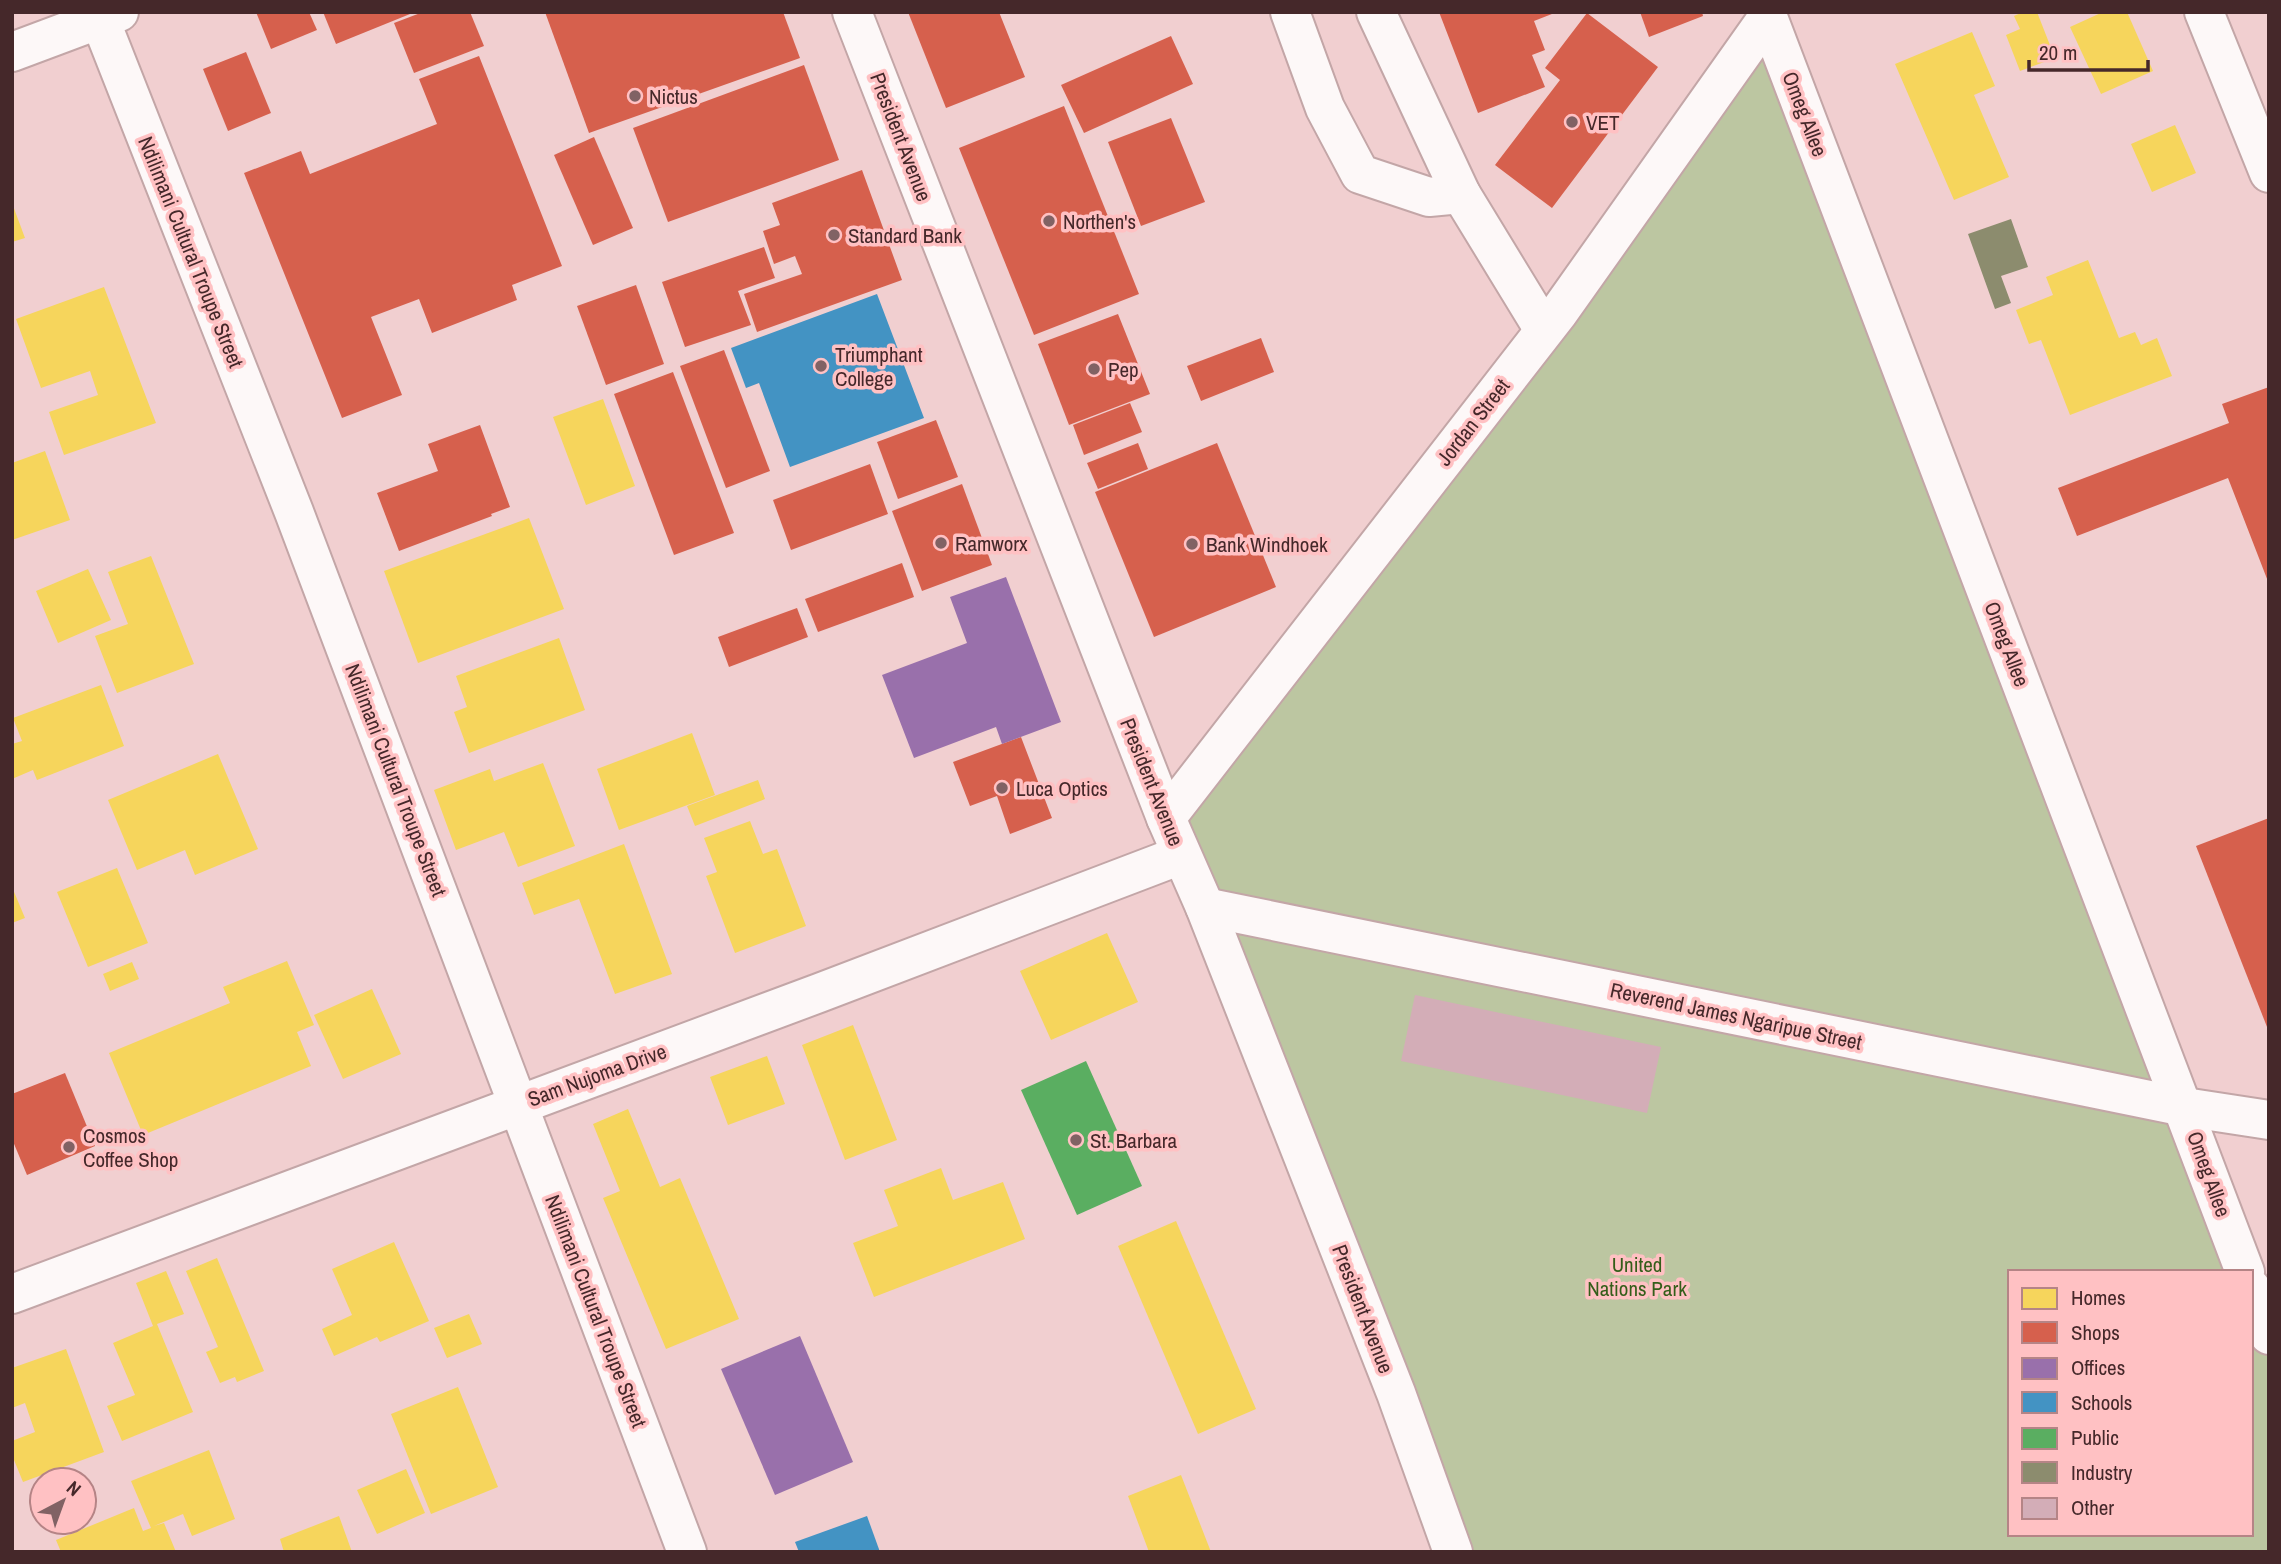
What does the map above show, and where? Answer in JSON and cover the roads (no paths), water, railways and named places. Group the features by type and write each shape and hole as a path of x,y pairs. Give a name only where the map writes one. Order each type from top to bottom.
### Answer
{"street":[{"name":"President Avenue","path":"852,12 1166,818 1205,907 1391,1380 1453,1552"},
{"path":"1290,12 1325,108 1360,174 1429,197 1461,194"},
{"path":"1376,12 1461,194 1544,330"},
{"path":"2204,12 2269,173"},
{"name":"Jordan Street","path":"1166,818 1559,312 1774,14"},
{"name":"Omeg Allee","path":"1774,14 2244,1270"},
{"path":"12,52 105,15"},
{"name":"Ndilimani Cultural Troupe Street","path":"105,15 687,1552"},
{"name":"Sam Nujoma Drive","path":"12,1294 1181,855"},
{"name":"Reverend James Ngaripue Street","path":"1205,907 2184,1107 2269,1120"},
{"path":"2253,1293 2269,1335"}],"place":[{"name":"Nictus","path":"635,96"},
{"name":"VET","path":"1572,122"},
{"name":"Northen's","path":"1049,221"},
{"name":"Standard Bank","path":"834,235"},
{"name":"Triumphant College","path":"821,366"},
{"name":"Pep","path":"1094,369"},
{"name":"Ramworx","path":"941,543"},
{"name":"Bank Windhoek","path":"1192,544"},
{"name":"Luca Optics","path":"1002,788"},
{"name":"St. Barbara","path":"1076,1140"},
{"name":"Cosmos Coffee Shop","path":"69,1147"}],"park label":[{"name":"United Nations Park","path":"1637,1276"}]}
